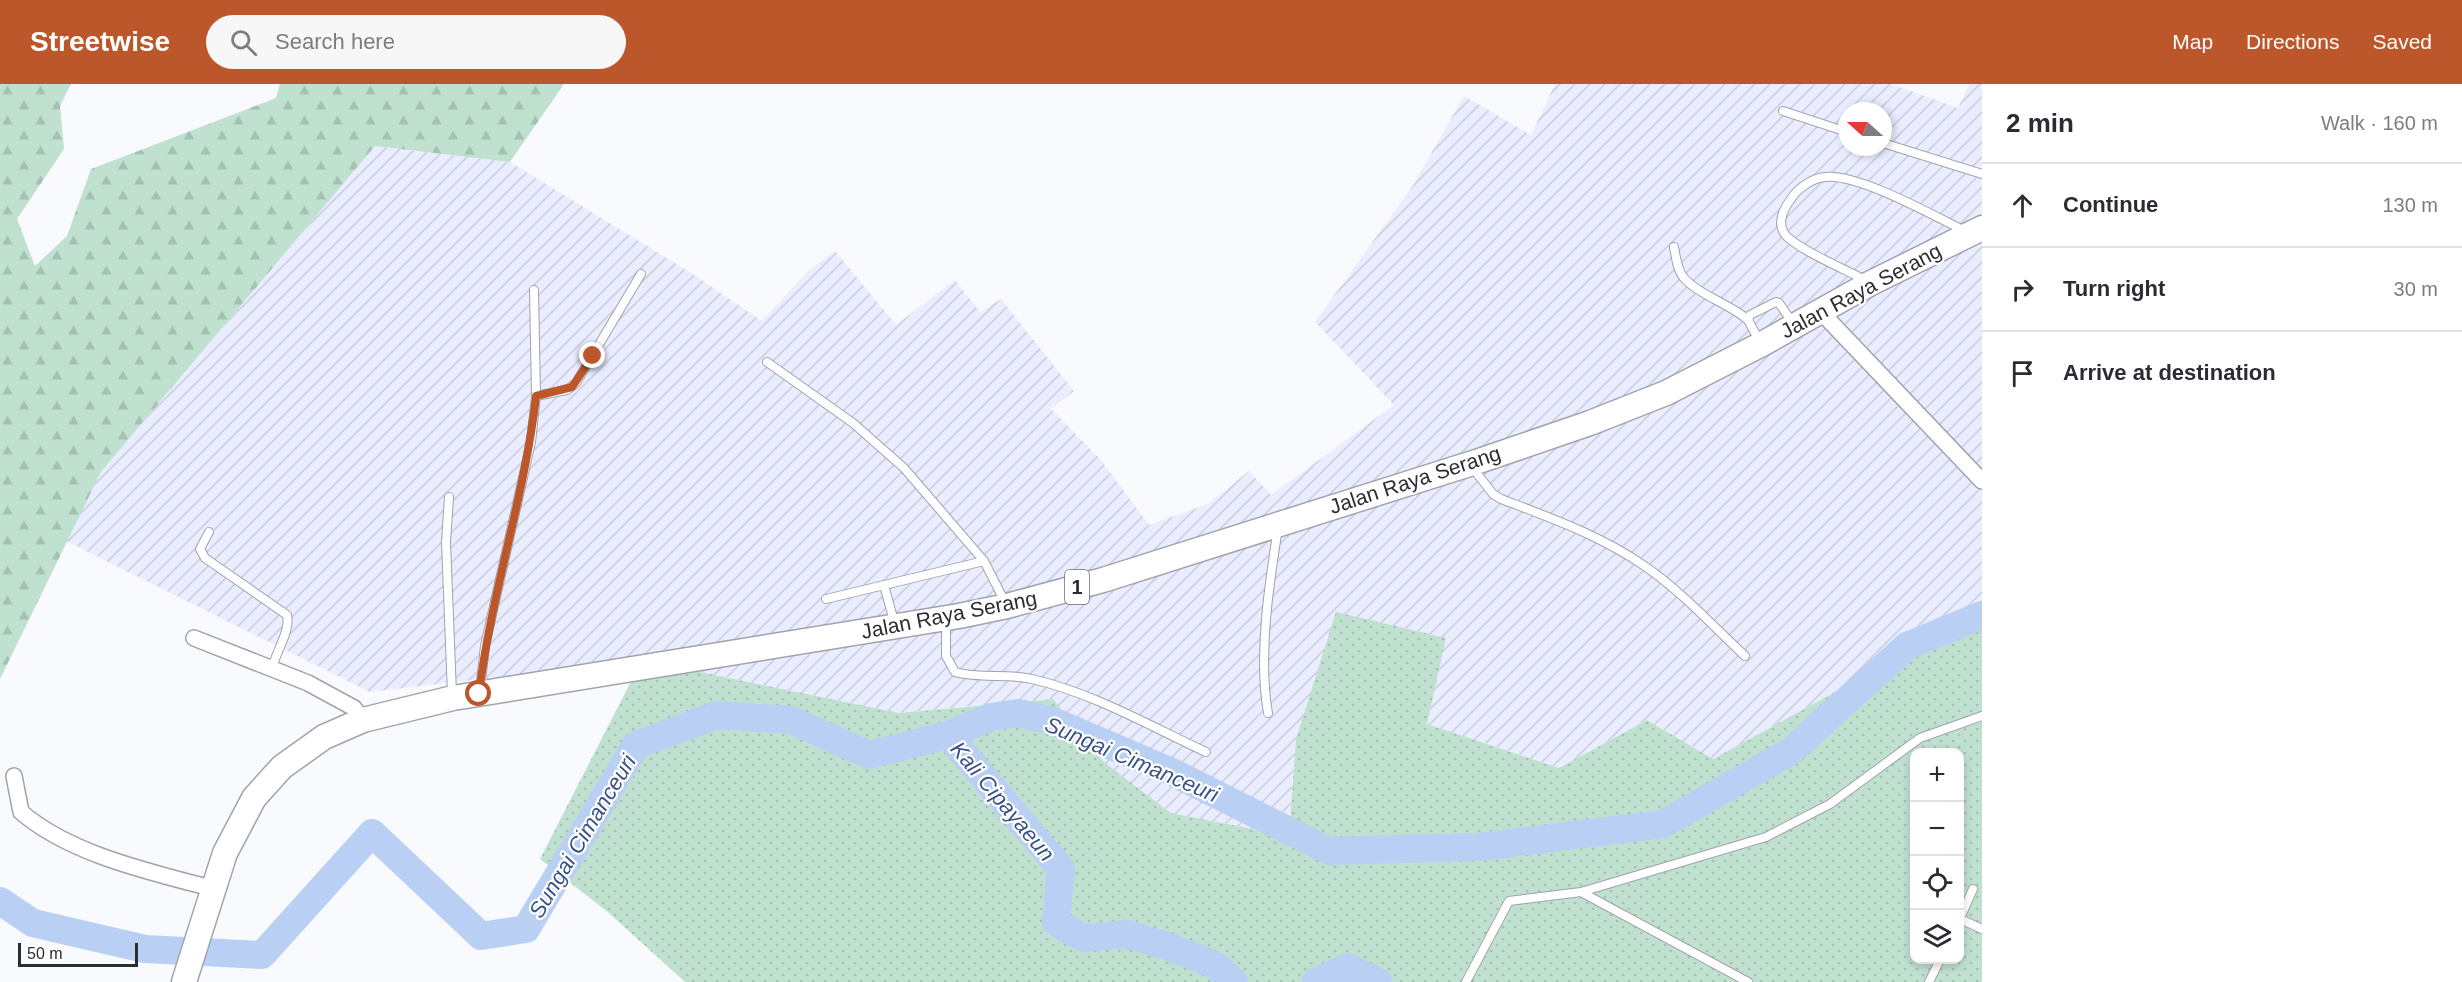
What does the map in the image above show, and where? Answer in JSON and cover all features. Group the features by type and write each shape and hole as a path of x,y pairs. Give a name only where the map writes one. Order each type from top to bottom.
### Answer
{"highway":[{"name":"Jalan Raya Serang","path":"184,982 225,853 254,798 282,767 324,737 363,720 453,698 946,618 1007,606 1102,580 1469,464 1590,423 1666,393 1762,344 1871,283 1976,230"}],"street":[{"path":"1821,312 1982,481"},
{"path":"194,638 308,683 354,708 363,720"},
{"path":"14,776 21,812 48,832 211,896"}],"lane":[{"path":"1783,111 1838,129"},
{"path":"1892,146 1982,174"},
{"path":"1871,283 1798,245 1785,234 1781,226 1784,209 1793,196 1810,182 1824,177 1848,179 1976,230"},
{"path":"1674,247 1678,266 1684,278 1748,320 1762,344"},
{"path":"536,396 567,390 576,383 641,274"},
{"path":"479,694 484,646 531,442 536,396 534,290"},
{"path":"1748,320 1750,315 1776,302 1795,326"},
{"path":"767,362 853,423 904,468 984,561 1007,606"},
{"path":"1469,464 1493,494 1501,499 1588,534 1647,567 1679,593 1744,656"},
{"path":"449,497 447,551 453,698"},
{"path":"1268,713 1263,683 1271,571 1279,524"},
{"path":"208,532 200,549 205,558 287,615 289,622 272,669"},
{"path":"826,599 984,561"},
{"path":"884,585 895,626"},
{"path":"946,618 946,656 955,672 967,675 1029,678 1074,690 1206,752"},
{"path":"1466,982 1509,901 1581,892 1766,837 1830,804 1920,738 1982,716"},
{"path":"1963,910 1973,889"},
{"path":"1581,892 1748,982"},
{"path":"1964,921 1982,929"},
{"path":"1929,982 1938,964"}],"shaded area":[{"path":"1555,84 1891,84 1958,108 1969,84 1982,84 1982,611 1713,759 1647,720 1559,768 1426,724 1446,638 1296,739 1289,836 1171,813 1104,762 1052,699 899,713 642,660 370,692 66,541 101,472 375,146 510,162 691,273 762,321 808,271 835,251 896,325 955,280 980,312 1001,299 1074,391 1051,409 1101,460 1149,525 1208,504 1249,471 1271,495 1394,405 1315,322 1412,187 1464,96 1531,135"}],"green space":[{"path":"0,84 71,84 60,106 64,149 17,219 35,266 67,236 91,169 276,98 280,84 564,84 510,162 375,146 101,472 0,679"},
{"path":"1982,611 1982,982 685,982 609,913 540,859 642,660 899,713 1053,699 1104,762 1171,813 1289,836 1296,739 1336,612 1446,638 1427,724 1559,768 1647,720 1713,759"}],"waterway":[{"name":"Sungai Cimanceuri","path":"0,901 33,923 145,949 262,955 372,833 481,936 526,929 636,745 717,715 791,720 869,755 948,735 991,717 1018,713 1053,721 1172,772 1329,851 1479,847 1663,824 1791,751 1907,646 1982,615"},
{"name":"Kali Cipayaeun","path":"948,735 1061,869 1056,922 1083,938 1127,934 1170,947 1215,965 1234,982"},
{"name":"Kali Cipayaeun","path":"1316,982 1348,967 1378,982"}],"route":[{"path":"479,694 484,646 531,442 536,396 572,387 593,356"}]}
